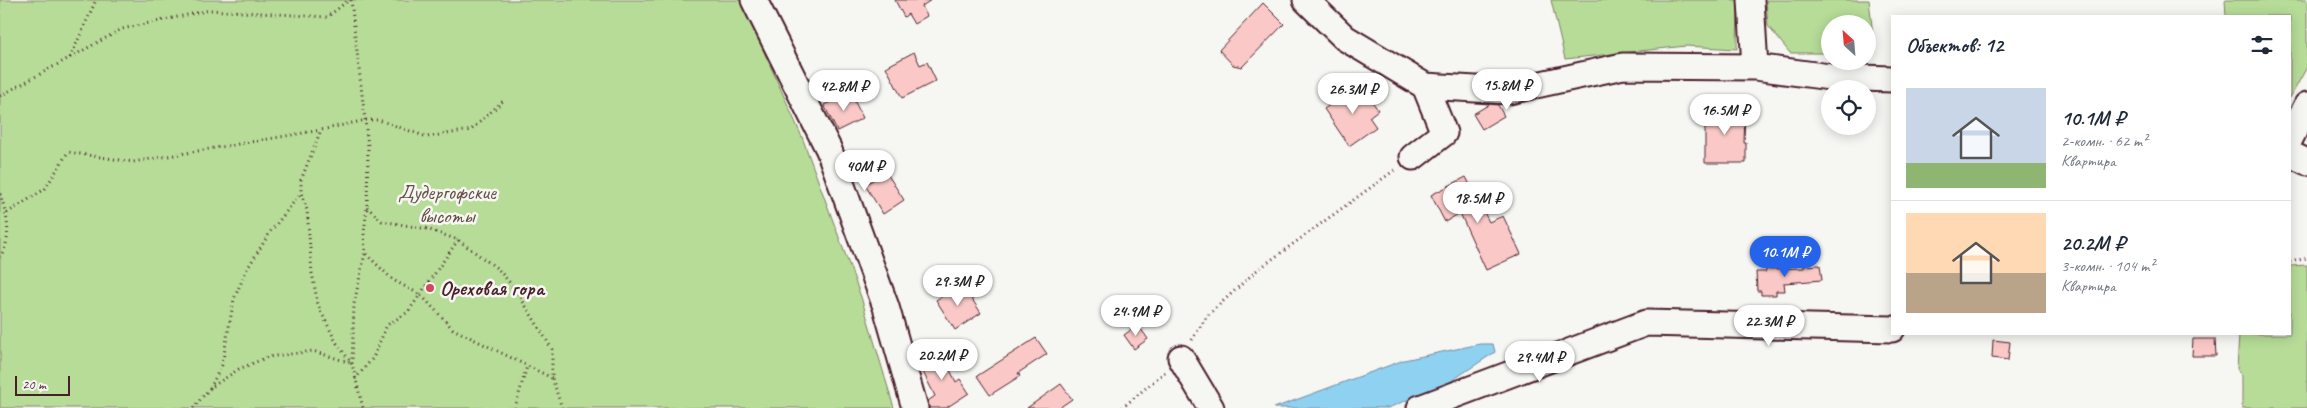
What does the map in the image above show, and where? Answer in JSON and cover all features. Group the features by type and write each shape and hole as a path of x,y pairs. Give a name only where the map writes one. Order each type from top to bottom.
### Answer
{"street":[{"path":"754,0 829,150 886,307 915,408"},
{"path":"1306,0 1344,38 1425,86 1509,91 1624,66 1755,67 1830,76 1891,79"},
{"path":"1751,0 1755,67"},
{"path":"1413,157 1444,133 1425,86"},
{"path":"2291,137 2307,105"},
{"path":"2291,154 2307,162"},
{"path":"1420,408 1646,323 1891,329"},
{"path":"1181,358 1211,408"}],"path":[{"path":"70,58 96,0"},
{"path":"0,96 122,29 210,10 327,17 350,0 368,146 367,207 364,233 365,253 354,304 352,364 354,380 363,408"},
{"path":"7,213 45,190 68,152 133,162 321,130 366,120 380,120 427,138 471,130 503,101"},
{"path":"321,130 301,180 301,193 307,210 312,274 318,305 336,342 352,364"},
{"path":"1122,408 1181,358 1207,316 1256,271 1413,157"},
{"path":"210,388 222,365 234,299 247,269 271,231 301,193"},
{"path":"0,194 7,213 8,233 4,251 0,257"},
{"path":"367,207 382,221 427,229 458,240 498,269 516,290 552,349 552,378 562,408"},
{"path":"354,380 373,358 387,325 408,312 458,240"},
{"path":"365,253 393,280 421,294 453,329 552,378"},
{"path":"2291,262 2307,258"},
{"path":"192,408 210,388 239,368 268,357 313,351 352,364"},
{"path":"515,408 527,366"}],"green space":[{"name":"Дудергофские высоты","path":"0,0 741,0 802,137 861,297 894,408 0,408"},
{"path":"1551,0 1738,0 1737,49 1686,46 1565,59"},
{"path":"1766,0 1869,0 1871,15 1821,15 1821,53 1790,53 1768,26"},
{"path":"2225,0 2307,0 2307,67 2291,96 2291,15 2226,15"},
{"path":"2307,265 2307,408 2242,408 2242,376 2237,369 2239,335 2291,335 2291,266"}],"water":[{"path":"1480,344 1493,344 1495,352 1448,383 1388,408 1274,408 1404,360"}],"building":[{"path":"895,0 931,0 922,6 927,16 914,24 908,14 904,17"},
{"path":"1263,3 1284,24 1242,67 1233,65 1219,50"},
{"path":"914,52 920,65 927,62 936,81 902,98 886,67"},
{"path":"1360,84 1378,110 1369,117 1376,127 1349,146 1324,109"},
{"path":"850,92 863,118 837,131 824,105"},
{"path":"1490,104 1498,105 1504,116 1482,129 1473,114"},
{"path":"1705,109 1745,110 1744,143 1746,143 1746,163 1705,163"},
{"path":"886,172 904,200 883,214 865,185"},
{"path":"1466,177 1489,222 1503,216 1521,254 1486,270 1460,213 1445,222 1431,195"},
{"path":"1820,265 1822,280 1784,283 1785,291 1776,291 1776,295 1761,295 1761,291 1757,291 1756,272 1766,272 1766,269 1804,268 1804,266"},
{"path":"962,284 981,313 955,330 936,300"},
{"path":"1138,325 1148,339 1134,349 1124,335"},
{"path":"1036,338 1047,354 1018,373 1020,376 990,395 977,376"},
{"path":"2193,339 2215,339 2216,356 2192,356"},
{"path":"1993,340 2010,342 2008,360 1992,358"},
{"path":"939,348 956,382 960,379 969,393 946,408 929,408 928,401 935,396 922,370 925,368 920,357"},
{"path":"1061,384 1072,399 1059,408 1027,408"}],"place":[{"name":"Ореховая гора","path":"430,288"}]}
